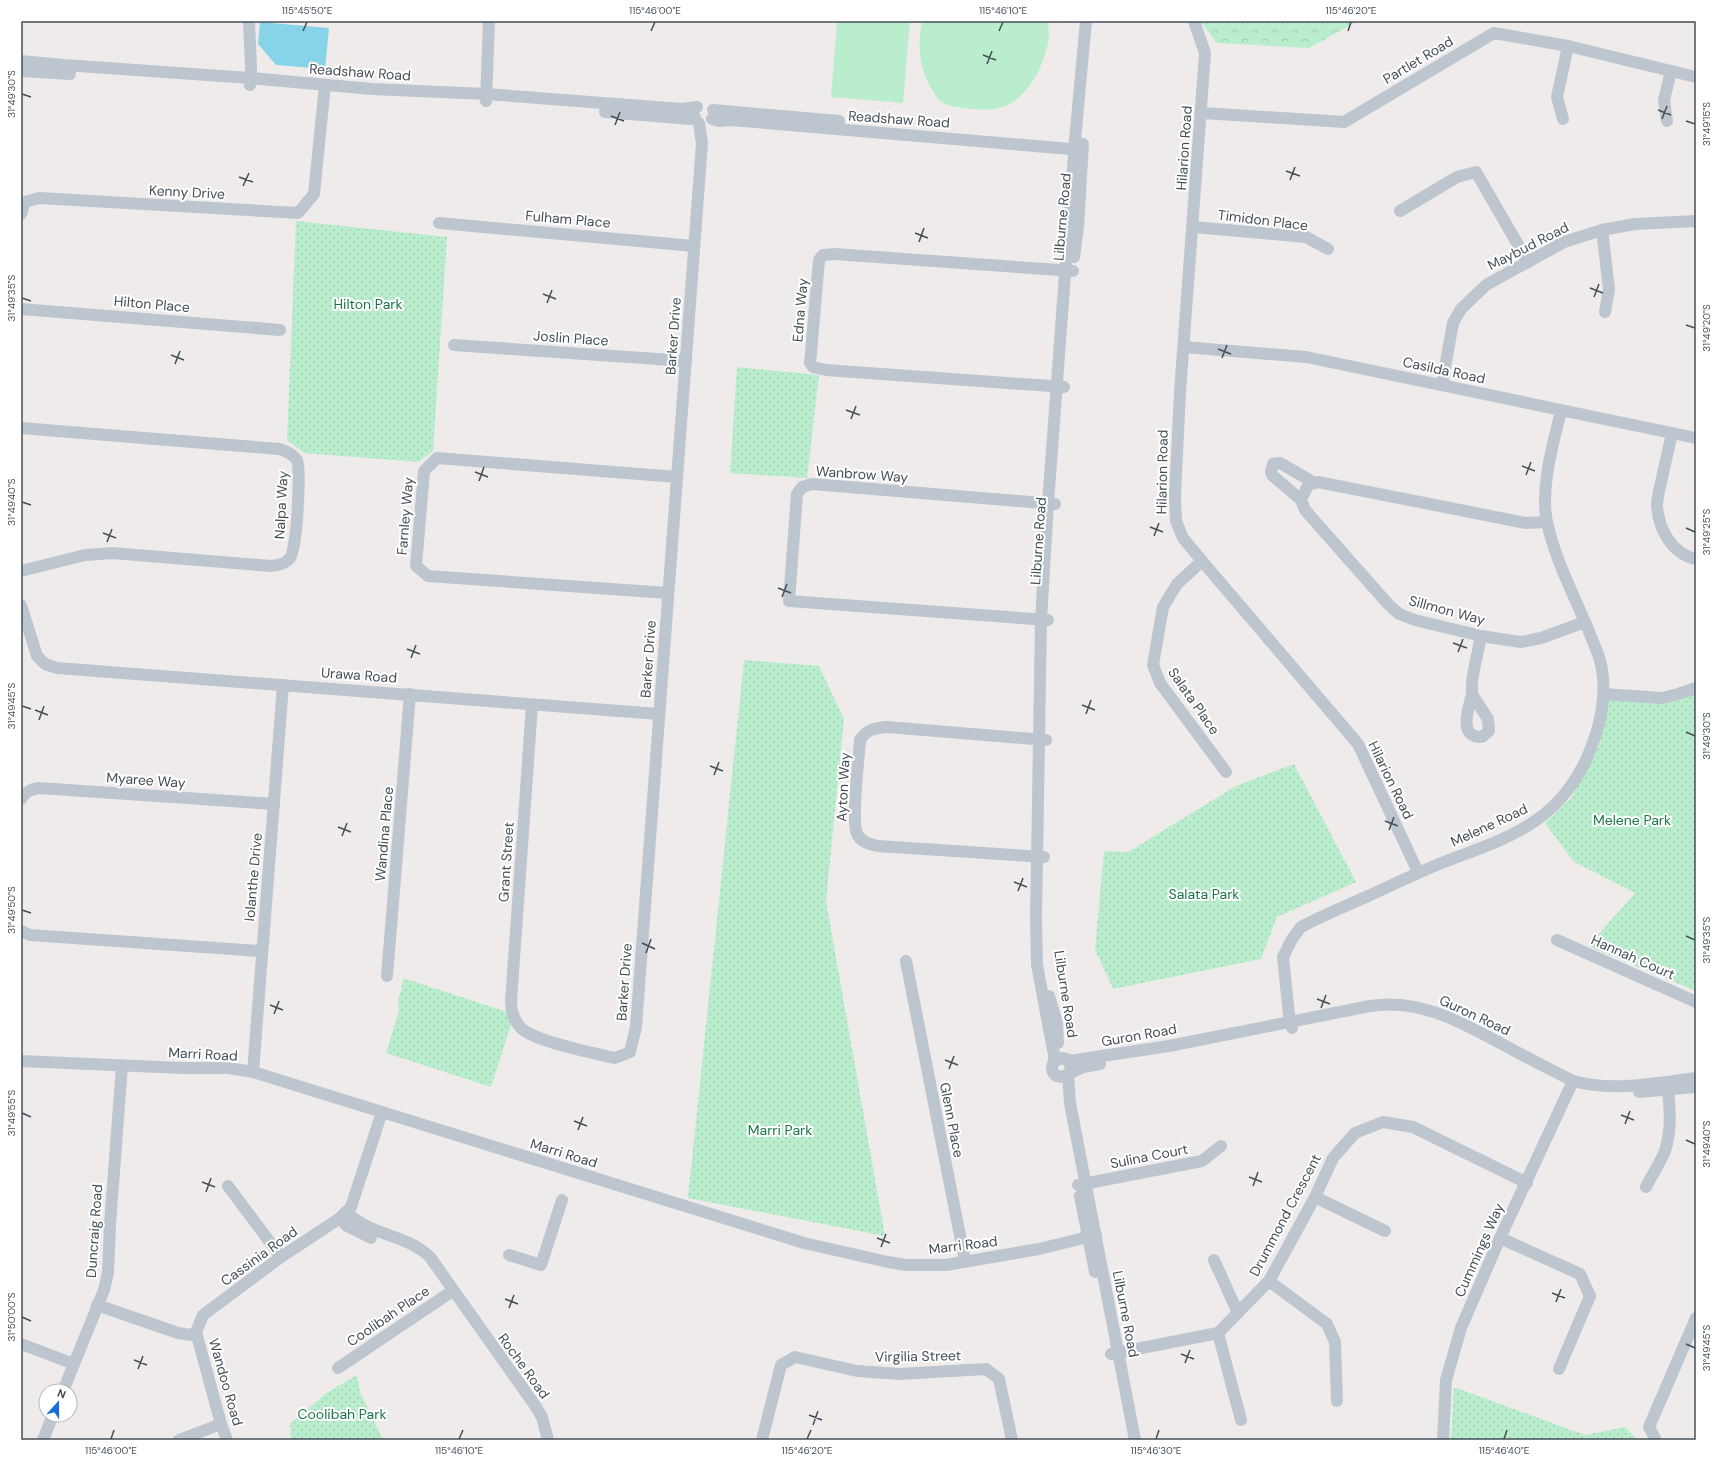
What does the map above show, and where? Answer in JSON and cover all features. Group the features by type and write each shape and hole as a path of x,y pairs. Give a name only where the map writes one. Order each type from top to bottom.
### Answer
{"street":[{"path":"249,21 250,82"},
{"path":"486,98 489,21"},
{"name":"Lilburne Road","path":"1054,1061 1037,965 1041,857 1044,620 1079,145 1086,21"},
{"name":"Lilburne Road","path":"1079,145 1094,21"},
{"name":"Hilarion Road","path":"1194,21 1206,52 1174,496 1176,521 1183,538 1358,744 1418,872"},
{"name":"Partlet Road","path":"1202,113 1344,122 1493,27 1696,77"},
{"path":"1563,119 1557,97 1568,46"},
{"name":"Readshaw Road","path":"21,61 325,88 486,98 691,119 704,117 719,121 731,120 790,126 1079,145"},
{"path":"1667,120 1664,100 1671,70"},
{"name":"Readshaw Road","path":"21,71 250,82"},
{"name":"Kenny Drive","path":"21,214 25,202 39,198 298,213 314,194 325,88"},
{"name":"Barker Drive","path":"516,1021 521,1028 537,1037 616,1058 626,1055 632,1048 636,1027 704,117"},
{"path":"1400,211 1457,177 1476,172 1528,262"},
{"name":"Maybud Road","path":"1442,384 1453,323 1461,309 1486,284 1564,242 1602,230 1635,224 1696,220"},
{"name":"Fulham Place","path":"439,223 694,246"},
{"name":"Timidon Place","path":"1193,227 1306,237 1328,248"},
{"path":"1602,230 1609,289 1605,312"},
{"name":"Edna Way","path":"1061,387 826,370 813,367 810,363 819,260 823,255 834,254 1069,271"},
{"name":"Hilton Place","path":"21,309 280,330"},
{"name":"Joslin Place","path":"454,345 686,360"},
{"name":"Casilda Road","path":"1184,347 1306,356 1442,384 1560,411 1696,438"},
{"name":"Melene Road","path":"1292,1024 1288,1008 1283,957 1296,932 1301,927 1313,920 1418,872 1495,842 1518,831 1545,814 1569,789 1578,776 1595,740 1604,694 1600,660 1554,546 1547,522 1547,472 1560,411"},
{"name":"Nalpa Way","path":"21,428 279,449 294,456 298,468 298,506 294,550 290,558 281,564 271,566 112,553 85,555 21,571"},
{"path":"1672,433 1657,504 1658,515 1664,533 1676,550 1685,556 1696,559"},
{"name":"Farnley Way","path":"668,593 428,576 416,566 424,470 437,458 677,477"},
{"name":"Sillmon Way","path":"1547,522 1526,524 1337,485 1313,482 1280,463 1273,464 1270,472 1301,500 1305,510 1388,604 1399,614 1415,620 1481,636 1507,640 1531,641 1585,622"},
{"path":"1301,500 1305,489 1313,482"},
{"name":"Wanbrow Way","path":"1044,620 789,601 797,494 802,487 812,484 1052,504"},
{"name":"Salata Place","path":"1202,561 1178,584 1163,607 1153,664 1160,683 1226,772"},
{"name":"Urawa Road","path":"21,605 37,656 45,664 57,668 659,714"},
{"path":"1472,694 1472,683 1481,636"},
{"name":"Iolanthe Drive","path":"253,1072 261,951 283,685"},
{"path":"1604,694 1662,698 1696,688"},
{"name":"Wandina Place","path":"387,976 410,694"},
{"name":"Grant Street","path":"516,1021 512,1015 511,1001 532,705"},
{"name":"Ayton Way","path":"1041,857 878,846 861,840 856,832 854,816 860,740 864,734 871,729 887,728 1042,740"},
{"name":"Myaree Way","path":"21,799 27,792 39,788 274,804"},
{"name":"Lilburne Road","path":"1041,857 1046,979 1057,1023 1058,1044 1066,1069 1081,1184 1091,1236 1115,1354 1135,1440"},
{"path":"21,931 30,935 261,951"},
{"name":"Hannah Court","path":"1558,940 1696,1002"},
{"name":"Glenn Place","path":"906,961 964,1261"},
{"name":"Guron Road","path":"1054,1061 1062,1058 1066,1069 1169,1046 1292,1024 1381,1004 1400,1004 1422,1008 1461,1023 1572,1084 1590,1086 1696,1087"},
{"name":"Marri Road","path":"21,1061 122,1066 228,1068 253,1072 804,1243 906,1265 946,1264 1039,1249 1091,1236"},
{"name":"Duncraig Road","path":"66,1383 104,1290 108,1273 111,1208 122,1066"},
{"name":"Guron Road","path":"1667,1086 1696,1078"},
{"name":"Cummings Way","path":"1443,1440 1446,1380 1461,1328 1500,1238 1572,1084"},
{"path":"1646,1187 1664,1152 1670,1130 1667,1086"},
{"name":"Cassinia Road","path":"196,1332 203,1315 281,1257 343,1215 351,1207 382,1112"},
{"name":"Drummond Crescent","path":"1218,1333 1269,1281 1315,1196 1332,1158 1355,1133 1383,1122 1413,1127 1527,1183"},
{"name":"Sulina Court","path":"1081,1184 1202,1161 1221,1146"},
{"path":"228,1186 281,1257"},
{"path":"1315,1196 1384,1231"},
{"path":"509,1255 541,1265 562,1200"},
{"name":"Roche Road","path":"343,1215 347,1226 367,1236 406,1249 420,1258 469,1312 538,1411 544,1423 548,1440"},
{"path":"1500,1238 1580,1274 1590,1296 1559,1369"},
{"path":"1214,1260 1238,1313"},
{"path":"1269,1281 1327,1324 1335,1342 1337,1401"},
{"name":"Roche Road","path":"451,1293 474,1331"},
{"name":"Coolibah Place","path":"338,1368 451,1293"},
{"path":"97,1305 178,1334 191,1335 196,1332"},
{"name":"Roche Road","path":"469,1312 467,1317 480,1342 533,1417 541,1440"},
{"path":"1656,1440 1649,1427 1696,1318"},
{"name":"Wandoo Road","path":"196,1332 221,1424 227,1440"},
{"path":"1115,1354 1218,1333 1241,1420"},
{"path":"21,1344 74,1364"},
{"name":"Lilburne Road","path":"1115,1354 1127,1440"},
{"name":"Virgilia Street","path":"762,1440 781,1365 795,1357 857,1371 900,1374 986,1369 999,1379 1012,1440"},
{"path":"43,1440 50,1423"},
{"path":"179,1440 221,1424"}],"green space":[{"path":"837,21 910,21 903,103 831,97"},
{"path":"922,21 1048,21 1049,40 1043,61 1038,71 1026,90 1019,97 1011,103 995,109 980,110 959,108 947,105 939,100 928,83 920,58 920,30"},
{"path":"1200,21 1358,21 1309,48 1217,43"},
{"name":"Hilton Park","path":"296,221 447,237 433,451 418,462 304,453 287,440"},
{"path":"737,367 819,375 807,478 730,473"},
{"name":"Marri Park","path":"744,660 819,666 844,719 826,901 885,1236 688,1198"},
{"name":"Melene Park","path":"1696,693 1696,991 1588,946 1635,893 1573,861 1545,823 1571,798 1599,746 1608,700 1667,703"},
{"name":"Salata Park","path":"1294,764 1356,882 1277,917 1261,959 1113,989 1095,949 1104,851 1128,852 1236,786"},
{"path":"403,978 507,1012 512,1022 491,1087 386,1053 399,1011 398,999"},
{"name":"Coolibah Park","path":"357,1375 360,1392 383,1440 291,1440 290,1424 325,1394"},
{"path":"1454,1387 1585,1435 1625,1427 1638,1440 1451,1440"}],"water":[{"path":"260,22 329,28 325,69 276,65 258,44"}]}
